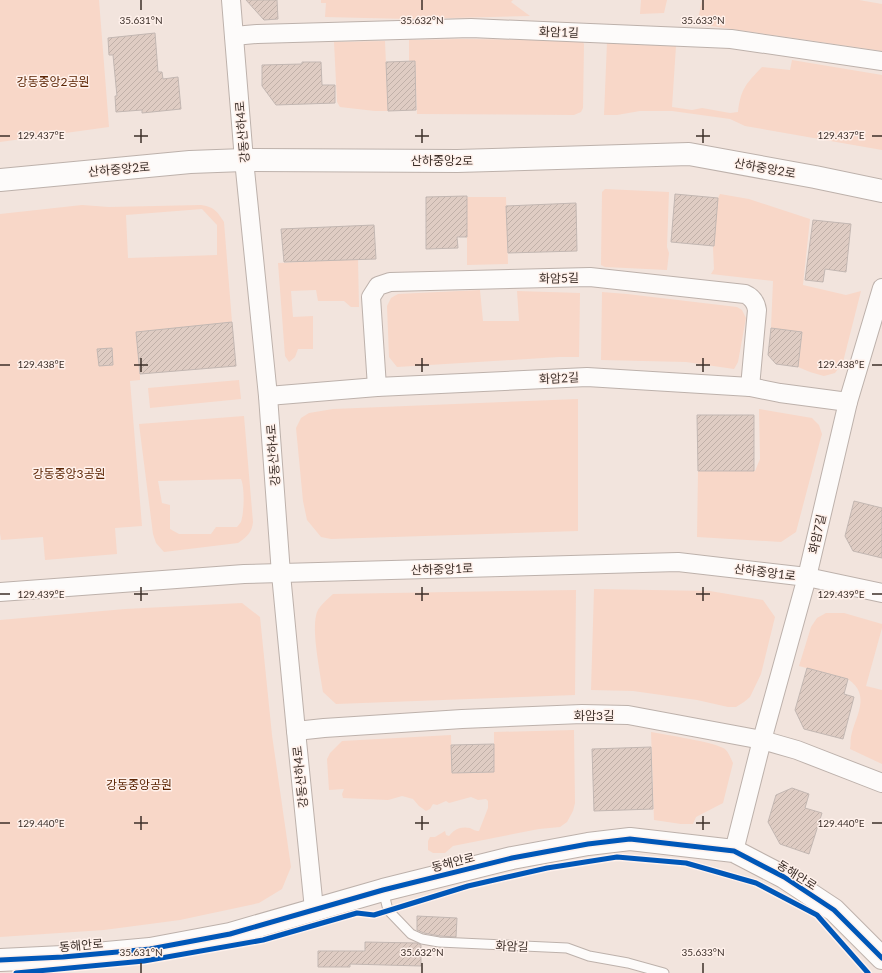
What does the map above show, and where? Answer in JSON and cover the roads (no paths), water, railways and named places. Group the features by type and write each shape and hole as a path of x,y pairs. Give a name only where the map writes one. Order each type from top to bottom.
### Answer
{"street":[{"name":"강동산하4로","path":"231,0 244,160 268,396 281,574 314,909"},
{"name":"화암1길","path":"234,36 257,34 471,28 731,38 882,61"},
{"name":"산하중앙2로","path":"0,180 190,162 244,160 457,160 689,154 882,191"},
{"name":"화암5길","path":"377,387 371,297 378,286 390,282 590,277 745,294 750,297 756,304 757,310 750,388"},
{"name":"화암7길","path":"734,851 762,740 807,577 848,402 882,288"},
{"name":"화암2길","path":"268,396 377,387 587,377 750,388 780,394 848,402"},
{"name":"산하중앙1로","path":"0,592 244,574 678,562 807,577 882,593"},
{"name":"화암3길","path":"296,731 332,727 462,719 582,714 628,715 762,740 797,750 882,784"},
{"name":"동해안로","path":"0,960 63,958 150,948 230,934 383,890 512,858 595,843 630,839 734,851 784,877 834,910 882,958"}],"lane":[{"name":"화암길","path":"383,890 388,910 411,934 422,939 439,942 567,948 589,956 628,963 664,973"}],"park label":[{"name":"강동중앙2공원","path":"53,81"},
{"name":"강동중앙3공원","path":"69,473"},
{"name":"강동중앙공원","path":"139,784"}]}
